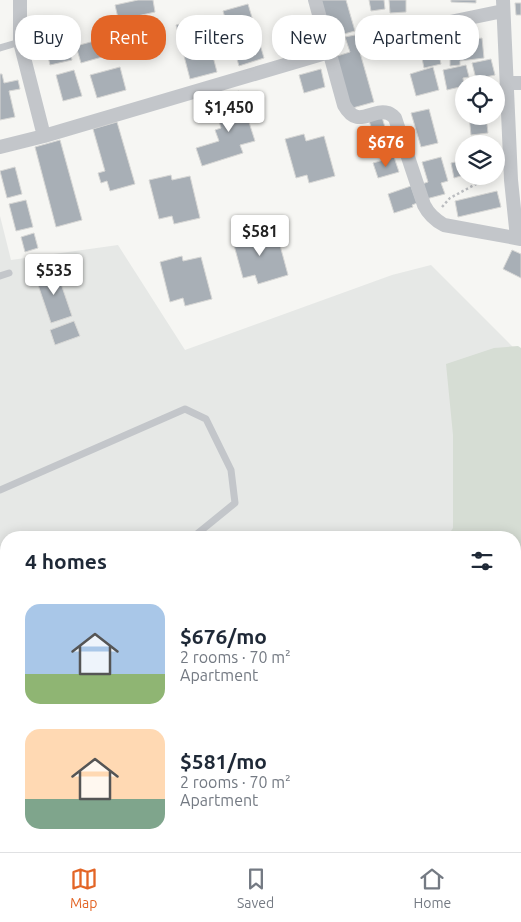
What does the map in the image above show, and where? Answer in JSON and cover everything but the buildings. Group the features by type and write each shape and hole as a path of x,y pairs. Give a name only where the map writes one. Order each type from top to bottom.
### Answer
{"street":[{"path":"20,0 20,15"},
{"path":"315,0 319,15"},
{"path":"331,60 344,105 348,112 355,116 368,117 382,112 390,113 396,118 424,205 432,217 444,225 519,238 511,180 514,83 503,6 466,15"},
{"path":"25,60 44,136"},
{"path":"0,147 44,136 302,60"}],"lane":[{"path":"0,48 15,44"},
{"path":"0,276 9,273"},
{"path":"0,490 185,409 206,419 231,470 235,503 201,531"}],"path":[{"path":"432,217 450,198 474,185"}],"shaded area":[{"path":"0,216 11,260 118,245 185,350 392,275 431,265 521,355 463,531 0,531"},
{"path":"518,346 521,348 521,531 451,531 453,528 453,435 446,364 494,348"}]}
